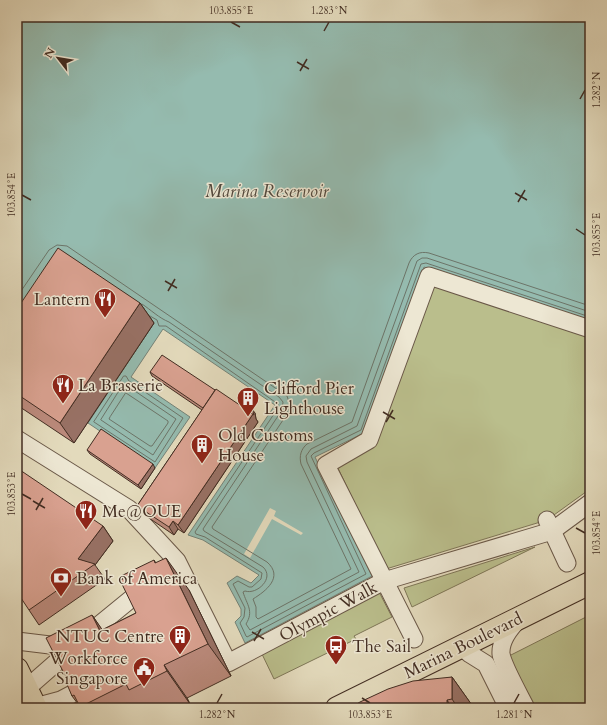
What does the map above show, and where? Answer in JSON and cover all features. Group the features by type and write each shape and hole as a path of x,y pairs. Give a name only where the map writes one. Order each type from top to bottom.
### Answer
{"main road":[{"name":"Marina Boulevard","path":"337,708 590,583"},
{"path":"17,669 32,701"}],"street":[{"path":"414,639 326,465 369,440 429,276 590,329"},
{"name":"Olympic Walk","path":"17,438 129,509 228,663 384,581 549,525 590,503"},
{"path":"549,525 567,563"},
{"path":"32,701 77,644 167,569"},
{"path":"520,618 508,632 501,654 526,708"},
{"path":"17,641 50,645 77,644"},
{"path":"462,647 486,664 508,708"},
{"path":"32,701 63,704 78,691"}],"green space":[{"path":"433,285 590,337 590,489 547,520 386,569 336,464 376,444"},
{"path":"535,547 412,607 404,588"},
{"path":"378,590 392,617 354,636 356,639 274,679 261,652"},
{"path":"590,615 590,708 532,708 507,657"}],"water":[{"name":"Marina Reservoir","path":"17,17 590,17 590,321 424,267 364,433 315,457 372,576 245,643 235,622 241,616 241,609 227,583 237,576 251,583 259,575 203,540 188,535 275,405 163,329 131,377 190,417 155,468 88,423 154,323 17,323"}],"pier":[{"path":"270,508 276,511 274,516 303,533 301,535 272,519 250,558 244,554"}],"building":[{"path":"58,248 140,303 60,423 17,394 17,309"},
{"path":"162,355 215,390 203,408 150,372"},
{"name":"Old Customs House","path":"216,389 253,414 178,525 173,521 169,527 137,506"},
{"path":"246,406 252,409 254,415 242,407"},
{"path":"101,429 153,464 138,485 87,450"},
{"path":"17,468 103,526 78,559 95,564 29,610 17,592"},
{"path":"166,558 208,644 164,665 167,671 129,690 126,684 80,707 74,695 72,696 66,682 68,681 46,638 92,615 100,631 136,613 120,580 123,579 121,576 154,560 155,563"},
{"path":"452,677 452,699 447,700 447,708 350,708 388,689 413,681"}],"place":[{"name":"Lantern","path":"105,318"},
{"name":"La Brasserie","path":"63,404"},
{"name":"Clifford Pier Lighthouse","path":"248,418"},
{"name":"Old Customs House","path":"202,464"},
{"name":"Me@OUE","path":"86,530"},
{"name":"Bank of America","path":"61,598"},
{"name":"NTUC Centre","path":"180,656"},
{"name":"The Sail","path":"336,666"},
{"name":"Workforce Singapore","path":"144,688"}]}
